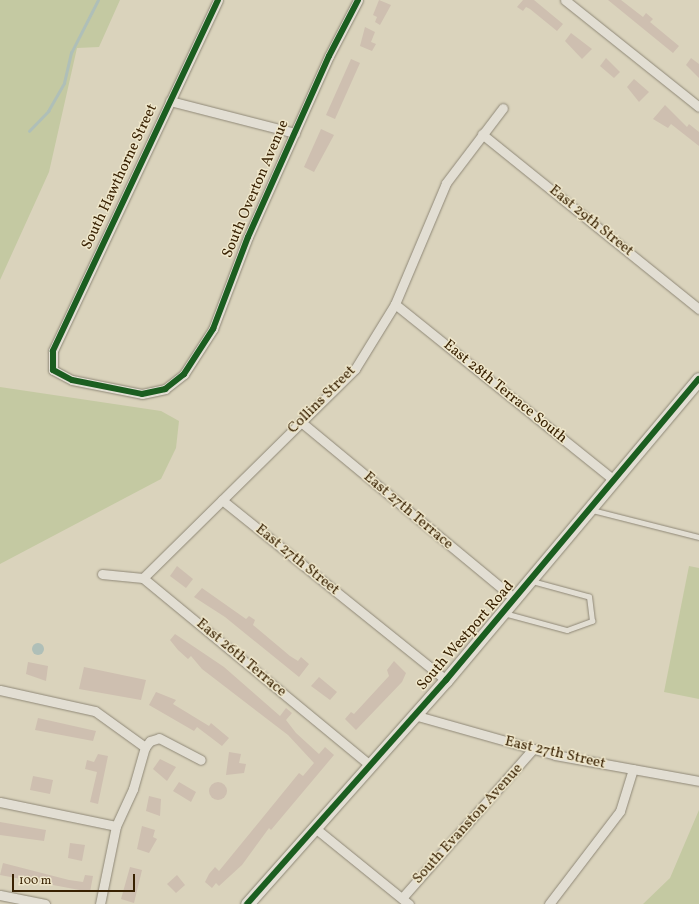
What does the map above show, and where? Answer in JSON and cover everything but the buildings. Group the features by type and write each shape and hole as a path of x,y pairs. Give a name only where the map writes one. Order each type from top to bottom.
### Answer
{"street":[{"name":"South Hawthorne Street","path":"173,384 154,393 130,393 72,380 53,368 53,351 218,0"},
{"name":"South Overton Avenue","path":"173,384 184,374 212,329 295,133 358,0"},
{"path":"565,0 699,107"},
{"path":"170,100 295,133"},
{"name":"Collins Street","path":"144,578 355,369 395,304 446,183 503,108"},
{"name":"East 29th Street","path":"482,134 699,309"},
{"name":"East 28th Terrace South","path":"395,304 615,480"},
{"name":"South Westport Road","path":"248,904 504,613 699,379"},
{"name":"East 27th Terrace","path":"301,422 515,599"},
{"name":"East 27th Street","path":"222,500 446,680"},
{"path":"102,574 144,578"},
{"name":"East 26th Terrace","path":"144,578 370,765"},
{"path":"0,690 94,711 145,748"},
{"name":"East 27th Street","path":"414,715 533,749 699,781"},
{"path":"100,904 116,826 133,789 145,748 150,741 159,738 201,760"},
{"name":"South Evanston Avenue","path":"405,901 533,749"},
{"path":"549,904 620,811 633,769"},
{"path":"0,802 116,826"},
{"path":"315,828 405,901"},
{"path":"0,895 45,904"}],"lane":[{"path":"590,510 699,537"},
{"path":"504,613 567,630 592,621 590,597 530,581"}],"green space":[{"path":"0,0 120,0 99,47 77,48 49,172 0,280"},
{"path":"0,387 161,411 179,421 176,448 161,479 0,564"},
{"path":"689,566 699,568 699,699 664,692"},
{"path":"699,810 699,904 643,904 670,878"}],"shaded area":[{"path":"36,643 40,643 44,649 40,655 36,655 32,651 32,647"}],"waterway":[{"path":"29,131 48,111 64,83 71,53 98,0"}],"cycle path":[{"path":"218,0 53,351 53,370 72,380 142,394 165,389 184,374 213,329 248,237 329,56 358,0"},
{"path":"247,904 446,680 699,379"}]}
